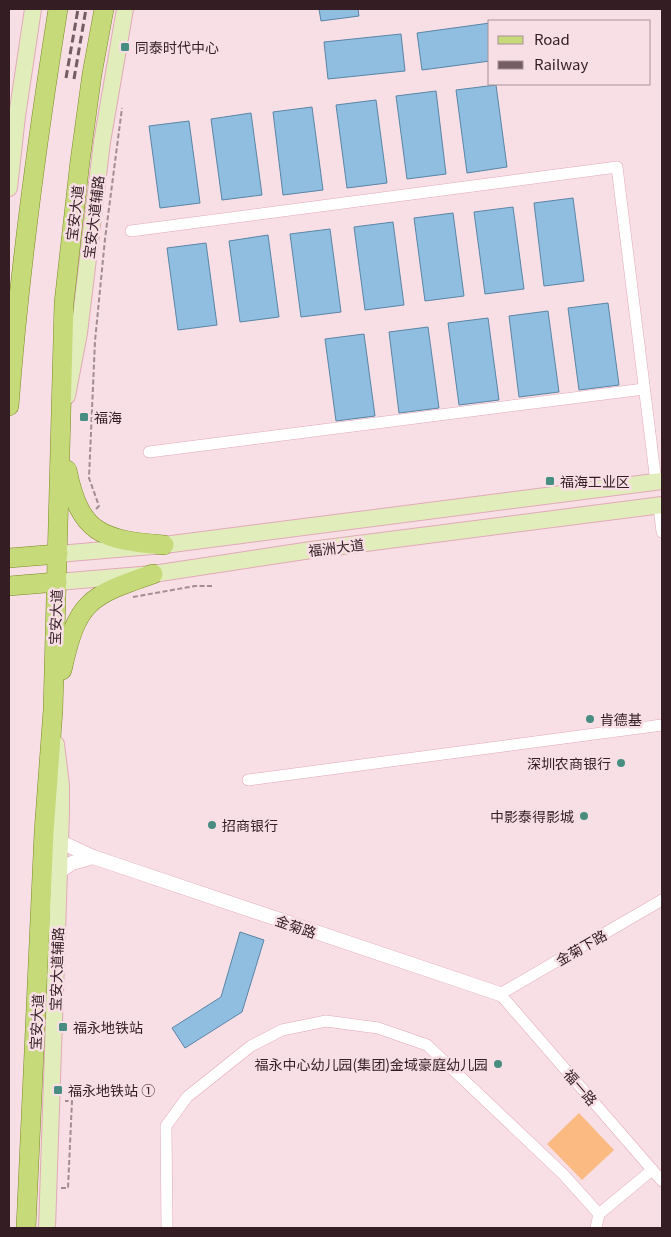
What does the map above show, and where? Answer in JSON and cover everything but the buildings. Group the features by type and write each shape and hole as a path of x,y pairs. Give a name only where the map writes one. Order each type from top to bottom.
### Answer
{"main road":[{"path":"9,188 17,116 33,9"},
{"path":"9,406 15,330 29,208 58,9"},
{"name":"宝安大道","path":"26,1228 44,832 53,710 64,303 92,74 104,9"},
{"name":"宝安大道辅路","path":"61,425 79,334 102,142 125,9"},
{"path":"61,425 72,491 80,513 86,520 94,529 105,535 141,543 164,545"},
{"name":"福洲大道","path":"9,558 164,545 659,481"},
{"name":"福洲大道","path":"9,586 153,574 310,550 661,506"},
{"path":"53,710 67,648 76,620 82,610 107,591 153,574"},
{"name":"宝安大道辅路","path":"47,1228 61,842 61,785 53,710"}],"street":[{"path":"131,231 617,168 644,389 659,481"},
{"path":"149,452 644,389"},
{"path":"661,506 662,532"},
{"path":"248,780 662,726"},
{"name":"金菊路","path":"61,842 93,857 500,994"},
{"path":"60,871 72,863 93,857"},
{"name":"金菊下路","path":"500,994 662,900"},
{"name":"福一路","path":"500,994 662,1181"},
{"path":"167,1228 166,1126 187,1097 251,1046 282,1030 326,1021 378,1028 427,1045 563,1174 599,1214"},
{"path":"596,1228 599,1214 652,1170"}],"path":[{"path":"92,513 99,506 89,478 95,341 105,239 122,105"},
{"path":"132,597 194,586 212,586"},
{"path":"61,1188 68,1188 72,1106 72,1101 65,1101"}],"shaded area":[{"path":"579,1113 614,1150 582,1180 547,1144"}],"railway":[{"path":"66,78 78,9"},
{"path":"74,79 86,9"}],"place":[{"name":"同泰时代中心","path":"125,47"},
{"name":"福海","path":"84,417"},
{"name":"福海工业区","path":"550,481"},
{"name":"肯德基","path":"590,719"},
{"name":"深圳农商银行","path":"621,763"},
{"name":"中影泰得影城","path":"584,816"},
{"name":"招商银行","path":"212,825"},
{"name":"福永地铁站","path":"63,1027"},
{"name":"福永中心幼儿园(集团)金域豪庭幼儿园","path":"498,1064"},
{"name":"福永地铁站 ①","path":"58,1090"}]}
